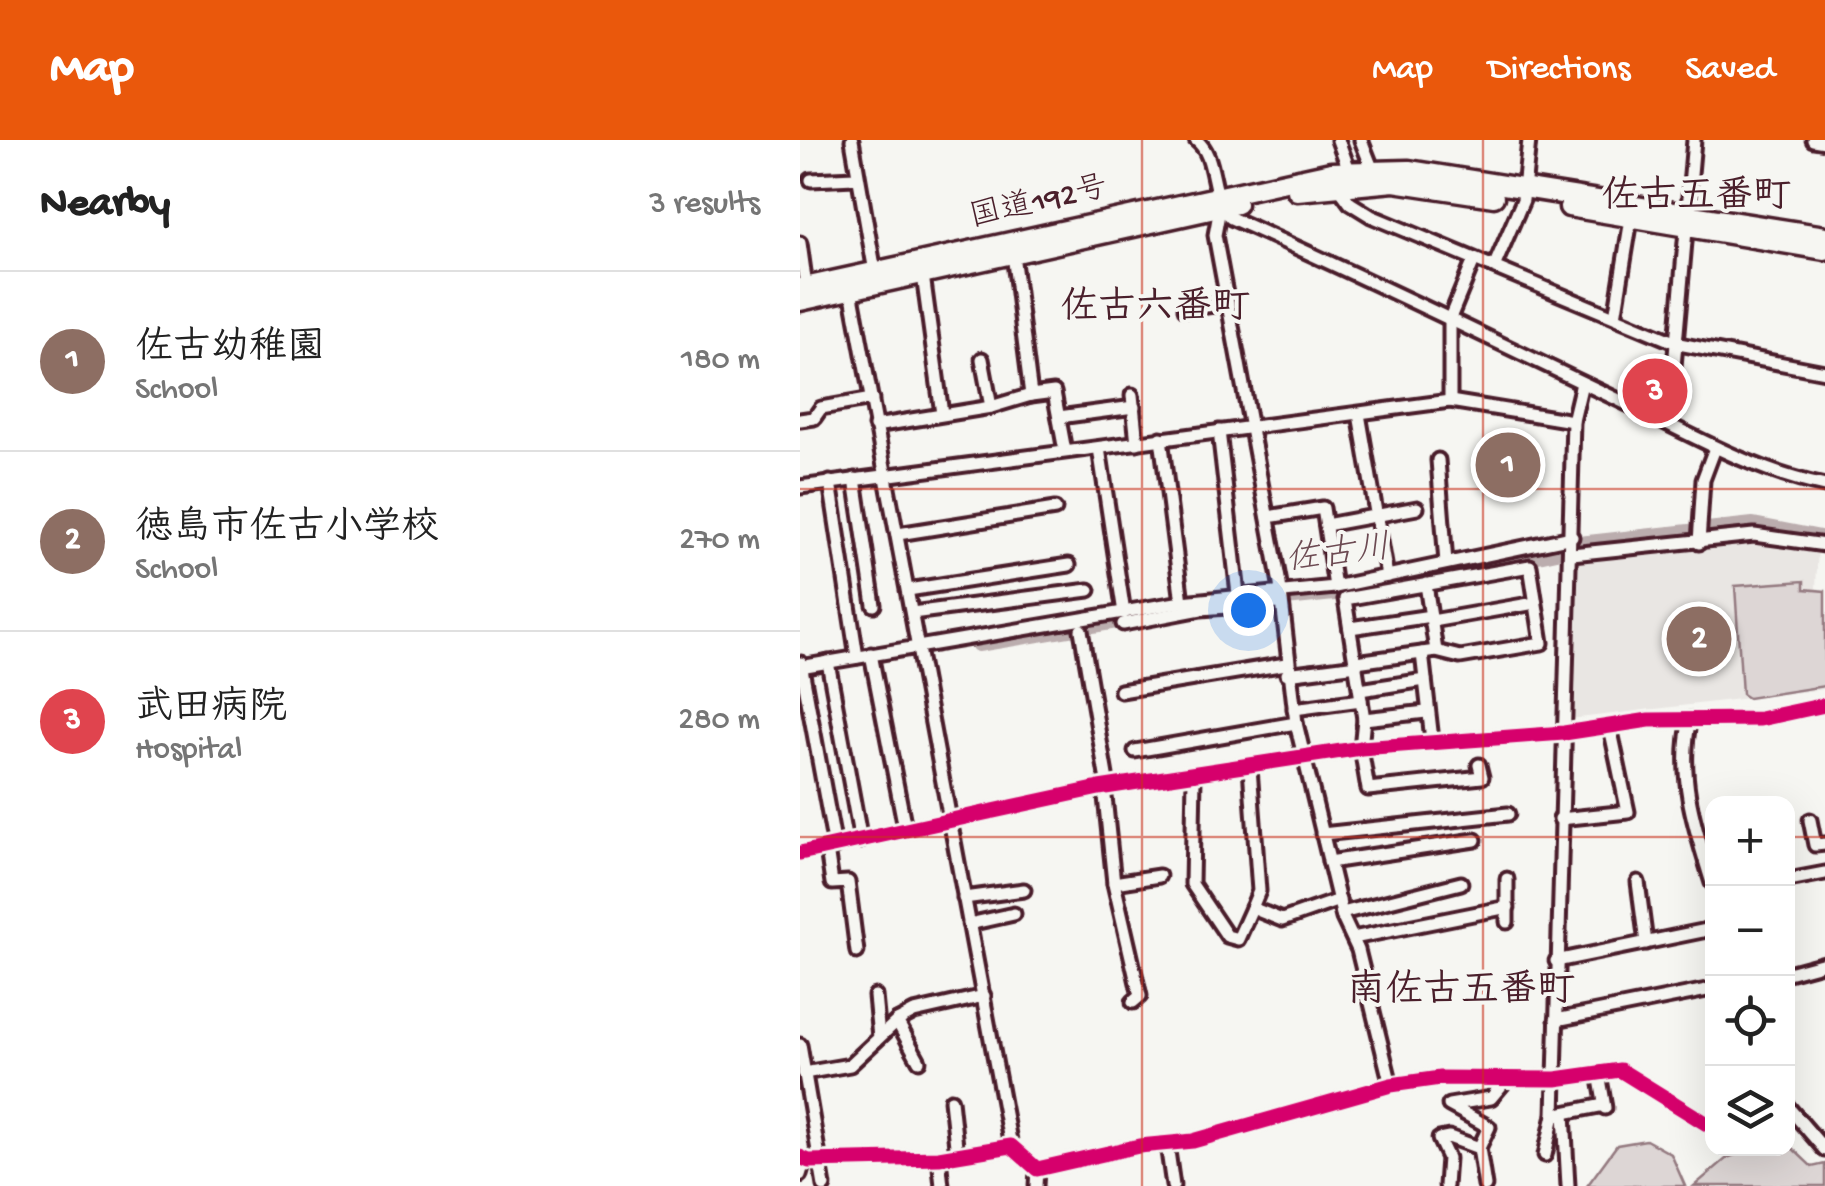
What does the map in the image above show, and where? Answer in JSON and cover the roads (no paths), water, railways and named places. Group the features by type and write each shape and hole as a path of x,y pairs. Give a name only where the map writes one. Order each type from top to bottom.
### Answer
{"highway":[{"name":"国道192号","path":"802,292 875,272 1372,168 1409,170 1631,219 1688,221 1825,250"},
{"name":"国道192号","path":"1342,177 1524,195 1688,221 1825,236"},
{"name":"国道192号","path":"802,292 851,290 922,275 1218,202"}],"street":[{"path":"852,140 855,178 875,272"},
{"path":"1338,140 1342,177 1359,209 1679,344 1825,372"},
{"path":"1361,140 1372,168"},
{"path":"1494,268 1524,195 1528,140"},
{"path":"1669,423 1679,344 1694,140"},
{"path":"1813,140 1825,142"},
{"path":"1203,143 1218,202 1215,235 1268,517 1295,716 1329,862 1391,1085"},
{"path":"811,180 855,178"},
{"path":"1218,202 1230,218 1450,318 1715,448 1766,470 1825,486"},
{"path":"1615,317 1631,219"},
{"path":"800,244 802,292"},
{"path":"1013,254 1031,394"},
{"path":"1450,401 1450,318 1474,260"},
{"path":"922,275 942,414"},
{"path":"851,290 1011,1146 1037,1169"},
{"path":"1185,308 1228,303"},
{"path":"982,359 990,408"},
{"path":"1568,1186 1556,1079 1556,961 1573,421 1582,383"},
{"path":"876,426 990,408 1031,394 1054,392 1065,451"},
{"path":"800,420 814,418 821,408 872,399"},
{"path":"1059,416 1133,401 1138,444"},
{"path":"800,487 1450,401 1573,421"},
{"path":"1359,414 1387,576"},
{"path":"1220,431 1238,594"},
{"path":"1161,438 1182,602"},
{"path":"1099,448 1123,619"},
{"path":"1698,536 1702,480 1715,448"},
{"path":"1438,460 1446,563"},
{"path":"855,478 874,605"},
{"path":"830,482 857,656"},
{"path":"1268,517 1323,508 1335,586"},
{"path":"1326,525 1377,512 1417,508"},
{"path":"898,534 1055,510"},
{"path":"1479,765 1482,777 1368,789 1362,748 1364,719 1345,599 1426,584 1572,546 1754,535 1825,545"},
{"path":"857,952 848,882 832,884 831,848 801,667 1279,597 1446,563 1528,556"},
{"path":"1121,691 1436,650 1460,657 1542,643 1528,556"},
{"path":"908,590 1070,565"},
{"path":"1426,584 1436,650"},
{"path":"912,613 1089,590"},
{"path":"1123,619 1182,602 1238,594 1279,597"},
{"path":"1350,628 1535,603"},
{"path":"1080,630 1106,787 1114,883 1140,996 1133,1002"},
{"path":"1422,653 1432,740"},
{"path":"872,658 905,828"},
{"path":"829,665 862,841"},
{"path":"1136,751 1295,716 1425,680"},
{"path":"800,853 948,818 1106,787 1194,777 1362,748 1690,719 1760,719 1825,705"},
{"path":"1364,719 1426,712"},
{"path":"1690,719 1683,752 1687,794 1705,858"},
{"path":"1560,818 1628,812 1610,726"},
{"path":"1194,777 1192,884 1227,936 1238,939 1260,892 1250,768"},
{"path":"1322,834 1508,814"},
{"path":"1810,820 1815,845 1825,844"},
{"path":"1329,862 1475,840"},
{"path":"1795,879 1825,873"},
{"path":"1114,883 1158,876"},
{"path":"1508,879 1508,922"},
{"path":"1252,908 1282,920 1453,882"},
{"path":"1638,882 1646,943"},
{"path":"964,898 1024,890"},
{"path":"1353,938 1508,907"},
{"path":"969,924 1014,914"},
{"path":"1556,961 1705,930"},
{"path":"1795,971 1825,963"},
{"path":"1556,1020 1705,991"},
{"path":"875,996 879,1037"},
{"path":"804,1072 850,1065 898,1021 914,1012 984,996"},
{"path":"898,1021 919,1061"},
{"path":"800,1046 824,1186"},
{"path":"1037,1169 1193,1142 1391,1085 1440,1078 1556,1079 1620,1070 1705,1122"},
{"path":"1559,1114 1605,1109 1598,1073"},
{"path":"1484,1186 1479,1148 1489,1127 1449,1104 1491,1098 1506,1079"},
{"path":"951,1100 957,1155"},
{"path":"1545,1155 1559,1114"},
{"path":"1795,1115 1825,1150"},
{"path":"1795,1129 1811,1132"},
{"path":"1446,1186 1448,1158 1439,1138 1448,1137 1479,1148"},
{"path":"1166,1144 1173,1186"},
{"path":"800,1175 802,1158 939,1158 1011,1146"},
{"path":"939,1158 942,1186"},
{"path":"1036,1186 1037,1169"}],"waterway":[{"name":"佐古川","path":"1266,598 1382,586 1561,548 1753,527 1825,541"},
{"name":"佐古川","path":"979,642 1148,614"}],"place":[{"name":"武田病院","path":"1655,391"},
{"name":"佐古幼稚園","path":"1508,465"},
{"name":"徳島市佐古小学校","path":"1699,639"}],"district":[{"name":"佐古五番町","path":"1696,199"},
{"name":"佐古六番町","path":"1155,310"},
{"name":"南佐古五番町","path":"1461,993"}]}
